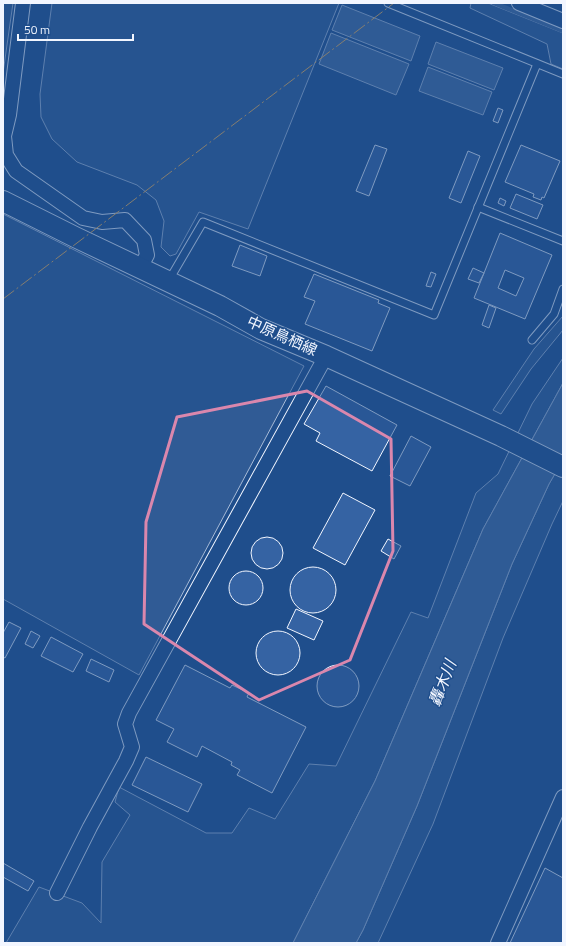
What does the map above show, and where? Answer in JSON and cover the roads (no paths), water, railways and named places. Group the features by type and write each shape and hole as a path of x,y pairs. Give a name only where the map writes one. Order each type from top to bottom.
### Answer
{"main road":[{"name":"中原鳥栖線","path":"4,203 220,306 262,329 326,356 563,467"}],"street":[{"path":"23,3 4,136 6,155 16,171 83,218 102,222 125,220 144,240 147,255 140,268"},
{"path":"519,3 563,21"},
{"path":"57,893 132,747 125,724 129,713 326,356"},
{"path":"498,943 563,797"}],"lane":[{"path":"388,3 563,74"},
{"path":"168,282 202,222 434,315 537,64"},
{"path":"478,207 563,241"},
{"path":"532,340 554,314 563,289"}],"water":[{"path":"342,5 420,36 411,61 332,30"},
{"path":"331,33 409,64 396,95 319,64"},
{"path":"436,42 503,68 494,90 428,64"},
{"path":"428,67 492,92 483,115 419,91"},
{"name":"轟木川","path":"563,383 563,460 549,484 512,564 417,806 363,930 356,943 293,943 375,781 483,529"}],"waterway":[{"path":"494,3 563,31"}]}
